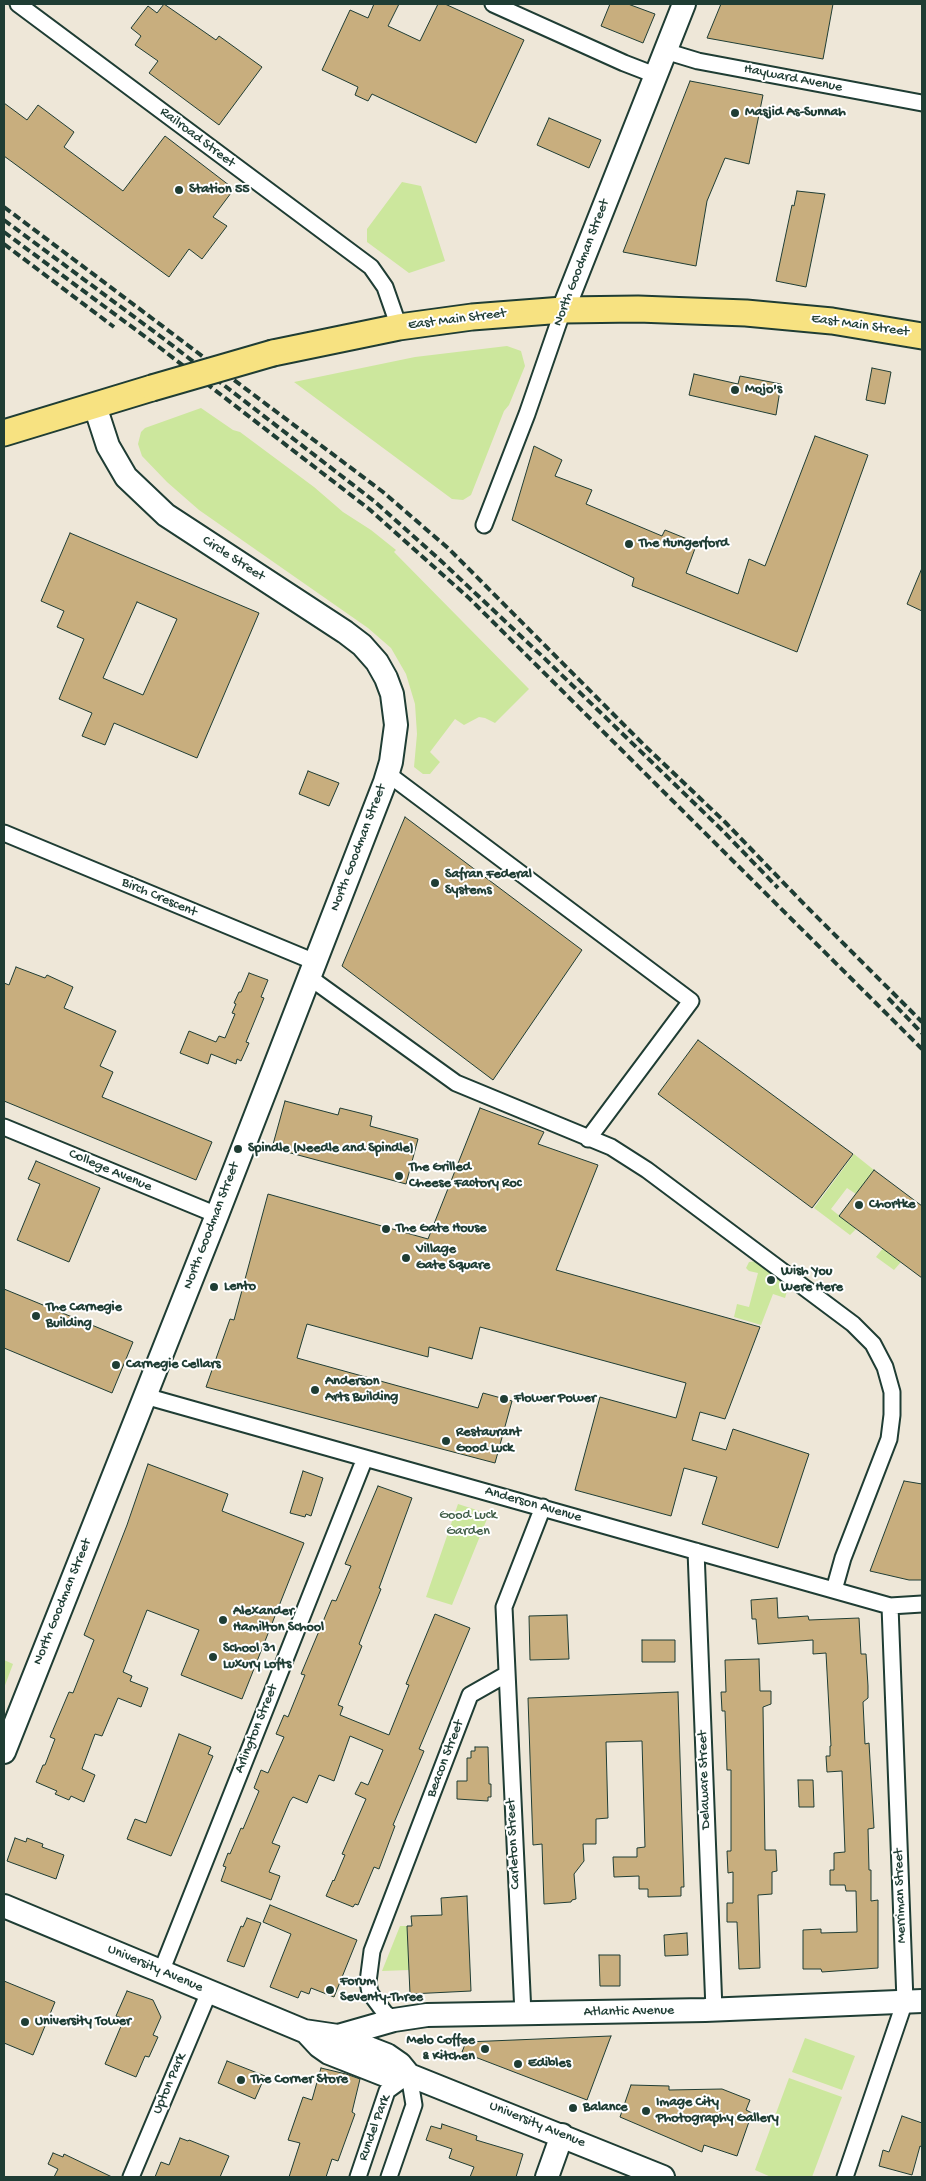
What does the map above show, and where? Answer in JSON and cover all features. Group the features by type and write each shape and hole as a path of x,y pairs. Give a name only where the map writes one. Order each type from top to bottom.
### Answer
{"main road":[{"name":"North Goodman Street","path":"563,310 654,75 684,4"},
{"name":"East Main Street","path":"4,433 273,353 399,327 464,318 563,310 638,309 746,313 839,322 922,336"},
{"name":"Circle Street","path":"96,406 108,446 126,477 166,515 357,641 377,662 392,694"},
{"name":"North Goodman Street","path":"4,1752 217,1215 388,774 396,725 392,694"},
{"name":"University Avenue","path":"4,1906 306,2032 338,2036 387,2055 400,2064 409,2075 663,2177"},
{"name":"Atlantic Avenue","path":"338,2036 394,2020 427,2015 714,2010 914,2001"},
{"name":"University Avenue","path":"306,2032 319,2046 329,2052 385,2075 396,2077 409,2075"},
{"path":"547,2177 562,2135"}],"street":[{"name":"Railroad Street","path":"18,4 371,267 385,286 399,327"},
{"path":"493,4 624,64 654,75"},
{"name":"Hayward Avenue","path":"664,51 698,61 922,103"},
{"name":"North Goodman Street","path":"484,525 527,414 563,310"},
{"path":"388,774 691,1001 588,1139"},
{"name":"Birch Crescent","path":"4,833 312,970 456,1083 611,1148 647,1170 853,1324 872,1344 885,1367 892,1392 892,1415 889,1439 843,1558 834,1590"},
{"name":"College Avenue","path":"4,1127 217,1215"},
{"name":"Anderson Avenue","path":"145,1396 890,1606 922,1604"},
{"name":"Arlington Street","path":"161,1972 364,1458"},
{"path":"507,1674 504,1607 543,1508"},
{"name":"Delaware Street","path":"696,1551 714,2010"},
{"name":"Merriman Street","path":"845,2177 914,2001 890,1606"},
{"name":"Carleton Street","path":"507,1674 523,2014"},
{"name":"Beacon Street","path":"394,2020 385,2013 370,1993 368,1977 372,1951 470,1695 507,1674"},
{"name":"Upton Park","path":"131,2177 209,1992"},
{"name":"Rundel Park","path":"358,2177 386,2091 409,2075 414,2105 389,2177"}],"green space":[{"path":"402,182 421,186 445,261 409,273 367,242 367,229"},
{"path":"507,346 521,351 525,366 509,405 504,411 471,495 463,500 452,499 294,382 415,357"},
{"path":"201,408 233,430 240,432 314,487 343,512 371,530 396,550 394,552 529,689 495,723 479,717 464,725 455,719 430,752 440,762 430,774 423,774 414,767 417,734 415,704 406,674 391,648 368,628 199,510 167,482 142,456 138,444 141,432 145,428"},
{"path":"854,1154 874,1170 856,1194 847,1188 831,1209 856,1229 850,1235 814,1208"},
{"path":"883,1248 901,1262 894,1270 876,1257"},
{"path":"757,1261 788,1288 785,1298 773,1294 761,1325 734,1317 737,1304 749,1307 758,1273 749,1271 746,1268 749,1262"},
{"name":"Good Luck Garden","path":"458,1504 489,1514 452,1605 426,1597"},
{"path":"4,1660 13,1664 4,1688"},
{"path":"400,1926 407,1926 409,1970 382,1971"},
{"path":"805,2038 855,2056 842,2090 792,2072"},
{"path":"789,2078 842,2097 812,2177 771,2177 755,2170"}],"building":[{"path":"164,4 216,40 219,36 262,67 219,125 149,73 158,61 135,45 141,36 131,28 148,6 157,13"},
{"path":"374,4 399,4 388,26 420,41 438,4 445,4 524,40 476,143 372,94 368,101 355,95 358,87 322,70 350,10 368,18"},
{"path":"610,4 628,4 655,14 643,43 601,26"},
{"path":"721,4 833,4 823,59 707,38"},
{"path":"690,81 763,95 749,164 725,158 707,201 696,266 623,252"},
{"name":"Station 55","path":"4,103 27,120 38,105 74,132 64,147 123,191 165,136 234,189 213,217 227,226 202,259 189,249 169,277 4,156"},
{"path":"549,118 601,140 589,168 537,145"},
{"path":"797,191 825,194 806,287 776,281 792,205 794,206"},
{"path":"872,368 891,372 885,404 866,400"},
{"name":"Mojo's","path":"694,374 738,384 740,376 781,384 776,415 689,395"},
{"name":"The Hungerford","path":"815,436 868,455 797,652 632,586 634,578 512,520 534,446 562,460 555,476 592,490 586,504 662,536 665,530 697,543 686,573 738,594 749,559 765,566"},
{"path":"70,533 259,613 197,758 114,723 105,745 82,736 92,713 59,699 84,639 57,627 64,611 41,601","holes":["137,602 177,619 143,695 103,678"]},
{"path":"922,568 922,611 907,604"},
{"path":"308,771 339,783 329,806 299,794"},
{"name":"Safran Federal Systems","path":"405,817 582,950 493,1080 342,966"},
{"path":"16,967 45,978 47,975 73,987 64,1008 116,1031 100,1066 113,1072 102,1097 212,1142 196,1180 4,1101 4,983 9,985"},
{"path":"249,973 268,980 261,997 264,998 246,1042 249,1043 241,1061 237,1059 236,1064 211,1054 208,1064 180,1053 189,1031 216,1042 219,1036 225,1038 235,1014 232,1013 236,1004 234,1003"},
{"path":"698,1040 853,1154 812,1208 658,1094"},
{"path":"285,1101 338,1115 340,1108 372,1116 370,1126 418,1139 406,1184 272,1148"},
{"name":"Village Gate Square","path":"480,1108 544,1132 538,1144 598,1165 556,1270 760,1327 725,1419 700,1412 692,1440 726,1450 733,1429 809,1454 778,1548 702,1524 717,1477 684,1468 671,1516 575,1490 600,1397 676,1418 686,1383 480,1327 472,1359 429,1347 428,1357 307,1324 297,1358 478,1408 483,1393 512,1401 495,1463 206,1387 230,1319 234,1320 268,1194 428,1239"},
{"path":"36,1161 100,1188 69,1262 17,1240 40,1184 28,1179"},
{"path":"874,1170 922,1206 922,1278 839,1216"},
{"name":"The Carnegie Building","path":"4,1289 133,1342 112,1393 4,1348"},
{"path":"148,1464 228,1494 222,1511 304,1543 242,1699 181,1675 199,1630 147,1610 123,1672 132,1676 130,1681 148,1688 141,1707 118,1698 102,1736 95,1734 82,1769 95,1775 84,1802 71,1796 69,1800 55,1794 57,1791 36,1782 55,1739 50,1737 69,1692 73,1693 94,1640 84,1635 127,1525"},
{"path":"303,1471 323,1478 311,1516 306,1514 305,1517 290,1513"},
{"path":"904,1481 922,1484 922,1580 909,1580 870,1571"},
{"path":"378,1486 412,1498 379,1588 381,1589 359,1644 362,1646 338,1705 343,1707 340,1715 389,1735 409,1685 406,1684 435,1614 470,1628 419,1749 424,1751 393,1825 395,1826 379,1869 374,1867 358,1905 355,1904 353,1907 326,1896 345,1855 342,1854 366,1799 355,1794 361,1782 368,1785 383,1750 350,1736 334,1781 319,1775 307,1803 293,1797 290,1801 272,1843 280,1846 269,1872 280,1876 271,1900 221,1881 226,1867 223,1866 241,1828 243,1829 259,1791 254,1788 261,1770 268,1773 284,1737 276,1734 284,1715 288,1717 305,1675 301,1674 332,1600 336,1601 351,1566 345,1564"},
{"path":"777,1598 778,1618 808,1616 809,1620 859,1618 861,1654 866,1654 868,1686 868,1698 863,1702 865,1744 869,1743 874,1828 868,1829 869,1870 871,1870 871,1901 878,1900 878,1968 822,1972 821,1969 803,1969 803,1930 821,1929 821,1933 857,1932 856,1891 846,1891 845,1885 830,1885 830,1870 834,1870 834,1853 845,1852 842,1771 827,1772 826,1756 830,1756 831,1746 826,1653 813,1654 813,1640 758,1644 756,1619 752,1619 751,1600"},
{"path":"567,1615 569,1659 530,1660 529,1616"},
{"path":"642,1640 675,1640 675,1662 642,1662"},
{"path":"759,1659 760,1691 771,1691 771,1704 763,1707 765,1850 776,1850 777,1871 772,1872 772,1894 758,1895 760,1968 739,1969 737,1922 727,1922 727,1903 733,1903 733,1872 728,1873 727,1851 731,1851 731,1770 727,1770 725,1711 722,1711 721,1692 726,1692 725,1660"},
{"path":"678,1692 684,1887 681,1887 681,1896 648,1897 648,1889 639,1889 639,1876 614,1877 613,1857 637,1857 637,1848 645,1847 642,1741 606,1742 608,1818 596,1819 596,1844 583,1844 584,1861 574,1874 576,1899 571,1902 544,1904 542,1844 533,1845 528,1698"},
{"path":"179,1734 211,1747 208,1754 213,1756 171,1856 127,1839 135,1819 146,1823"},
{"path":"475,1747 488,1747 491,1797 488,1797 488,1801 457,1799 457,1781 467,1781 467,1758 471,1758 471,1751 475,1751"},
{"path":"798,1780 813,1780 814,1807 799,1807"},
{"path":"15,1838 26,1842 27,1838 43,1844 42,1847 64,1855 56,1879 7,1861"},
{"path":"467,1896 471,1991 410,1994 407,1926 412,1926 411,1916 442,1915 441,1898"},
{"path":"270,1905 357,1940 334,1997 311,1988 309,1994 301,1991 298,1998 270,1987 291,1934 263,1922"},
{"path":"247,1918 261,1923 244,1967 227,1961 241,1926 243,1927"},
{"path":"687,1933 688,1955 665,1956 664,1935"},
{"path":"599,1955 620,1955 620,1986 600,1986"},
{"name":"University Tower","path":"4,1981 55,2002 33,2055 4,2043"},
{"path":"127,1991 153,2000 161,2017 153,2035 158,2037 149,2057 145,2056 136,2077 105,2064 124,2019 116,2016"},
{"path":"611,2036 587,2100 462,2052 466,2042"},
{"name":"The Corner Store","path":"227,2061 265,2076 255,2099 218,2083"},
{"path":"321,2068 360,2079 352,2112 355,2114 338,2161 332,2159 326,2177 289,2177 300,2143 288,2140 303,2097 312,2100"},
{"path":"631,2085 669,2086 669,2090 722,2089 750,2100 746,2110 752,2113 737,2156 704,2145 702,2152 620,2117"},
{"path":"902,2116 922,2123 922,2147 920,2146 912,2175 879,2166 883,2150 889,2152"},
{"path":"442,2124 477,2136 476,2140 523,2154 516,2177 470,2177 474,2167 449,2158 452,2149 426,2140 431,2126 441,2129"},
{"path":"180,2138 229,2156 220,2177 155,2177 161,2162 169,2165"},
{"path":"53,2153 63,2157 64,2154 112,2177 54,2177 58,2169 48,2164"}],"railway":[{"path":"4,207 383,492 449,549 644,745 725,822 922,1022"},
{"path":"4,220 164,339 374,501 542,656 721,829 778,888"},
{"path":"4,232 159,347 369,509 470,599 922,1049"},
{"path":"4,244 114,327"},
{"path":"888,998 922,1033"}],"place":[{"name":"Masjid As-Sunnah","path":"735,113"},
{"name":"Station 55","path":"179,190"},
{"name":"Mojo's","path":"735,390"},
{"name":"The Hungerford","path":"629,544"},
{"name":"Safran Federal Systems","path":"435,883"},
{"name":"Spindle (Needle and Spindle)","path":"238,1149"},
{"name":"The Grilled Cheese Factory Roc","path":"399,1176"},
{"name":"Chortke","path":"859,1205"},
{"name":"The Gate House","path":"386,1229"},
{"name":"Village Gate Square","path":"406,1258"},
{"name":"Wish You Were Here","path":"771,1280"},
{"name":"Lento","path":"214,1287"},
{"name":"The Carnegie Building","path":"36,1316"},
{"name":"Carnegie Cellars","path":"116,1365"},
{"name":"Anderson Arts Building","path":"315,1390"},
{"name":"Flower Power","path":"504,1399"},
{"name":"Restaurant Good Luck","path":"446,1441"},
{"name":"Alexander Hamilton School","path":"223,1620"},
{"name":"School 31 Luxury Lofts","path":"213,1657"},
{"name":"Forum Seventy-Three","path":"330,1990"},
{"name":"University Tower","path":"25,2022"},
{"name":"Melo Coffee & Kitchen","path":"485,2049"},
{"name":"Edibles","path":"518,2064"},
{"name":"The Corner Store","path":"241,2080"},
{"name":"Balance","path":"573,2108"},
{"name":"Image City Photography Gallery","path":"646,2111"}]}
